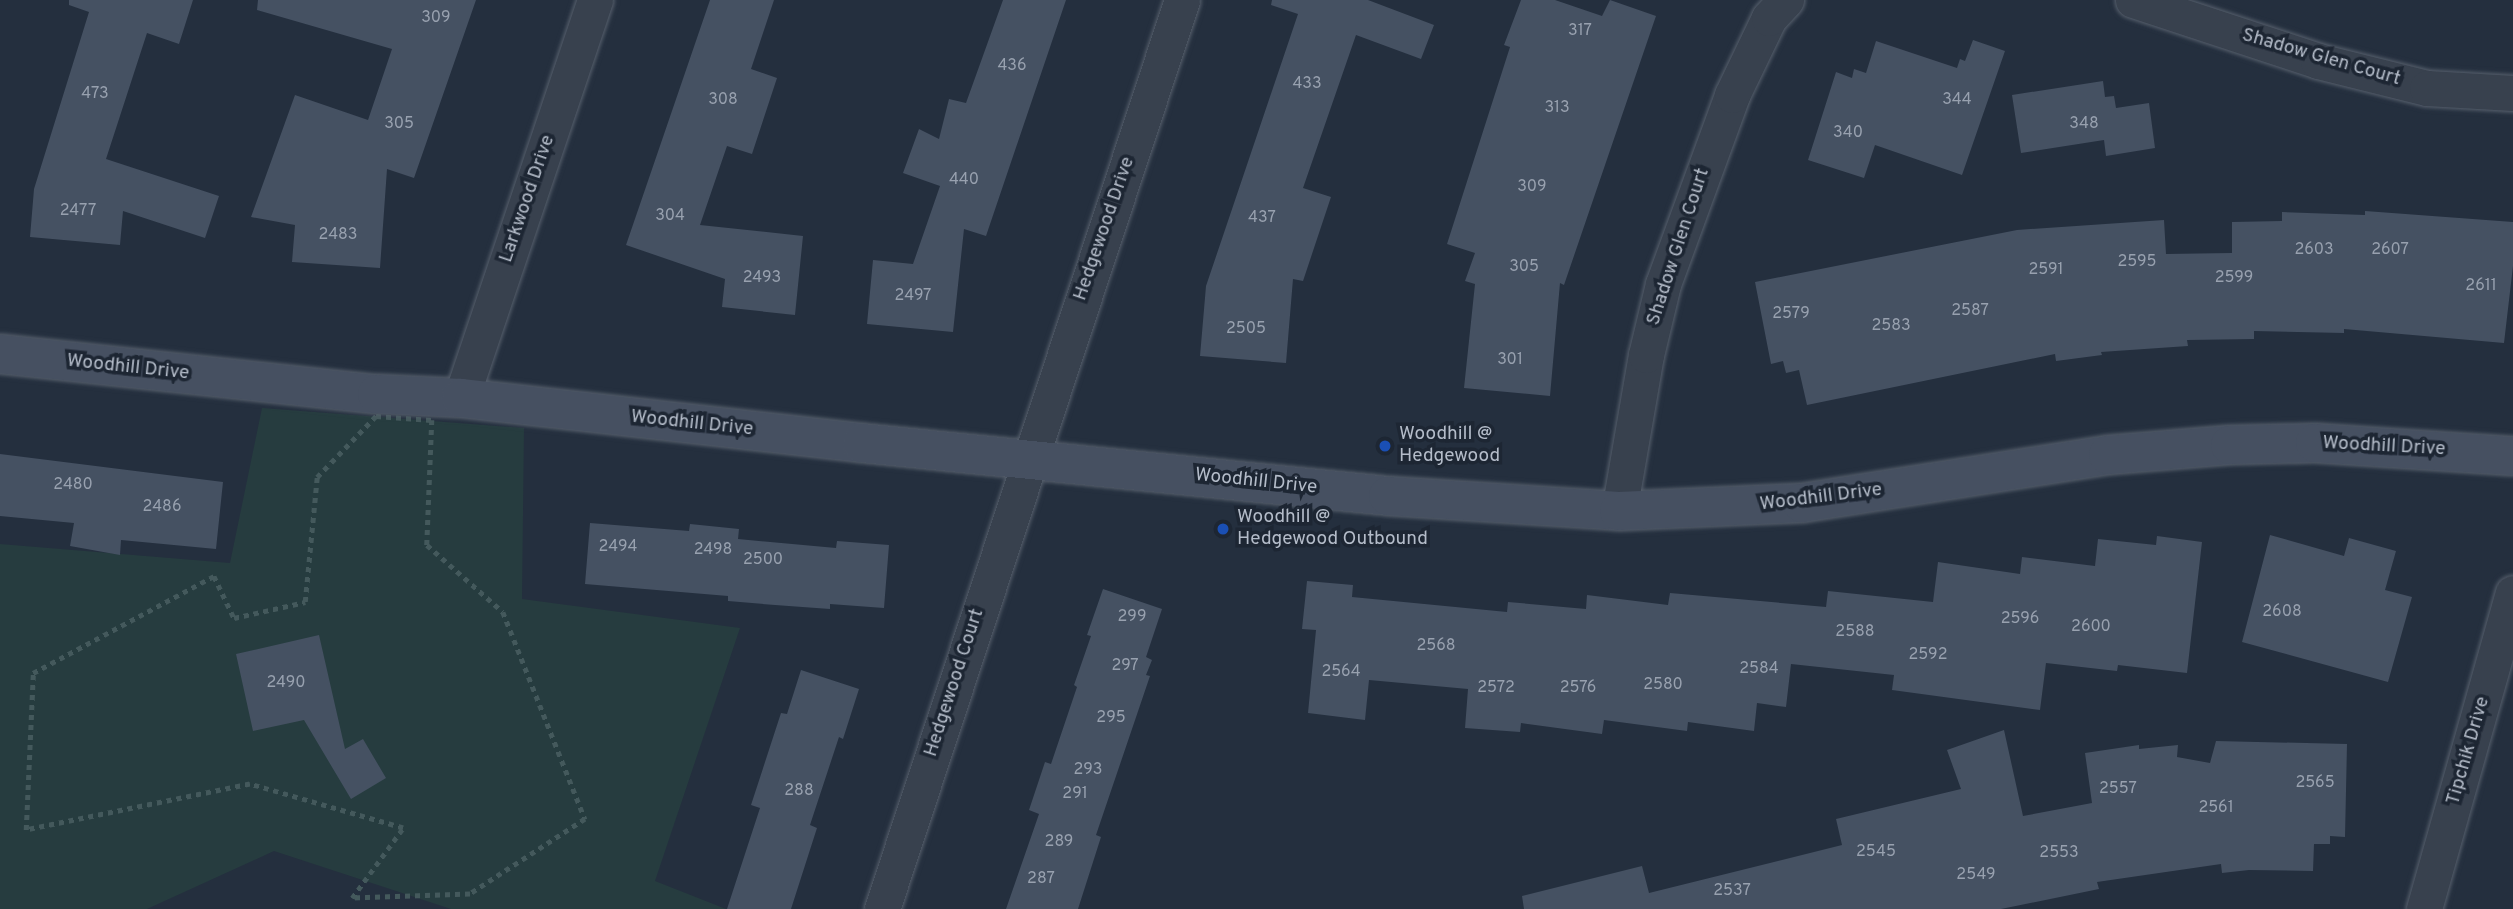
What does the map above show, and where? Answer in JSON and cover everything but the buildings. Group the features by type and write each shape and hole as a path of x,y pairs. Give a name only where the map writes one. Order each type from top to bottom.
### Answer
{"street":[{"name":"Larkwood Drive","path":"461,398 594,0"},
{"name":"Hedgewood Drive","path":"1029,458 1182,0"},
{"name":"Shadow Glen Court","path":"1619,512 1646,355 1663,284 1732,95 1769,18 1786,0"},
{"name":"Shadow Glen Court","path":"2133,0 2345,68 2427,88 2513,93"},
{"name":"Woodhill Drive","path":"0,354 377,394 461,398 862,443 1374,495 1619,512 1802,503 2108,455 2230,445 2315,443 2513,456"},
{"name":"Hedgewood Court","path":"882,909 1029,458"},
{"name":"Tipchik Drive","path":"2424,909 2513,593"}],"path":[{"path":"376,416 432,420 428,545 503,612 585,820 470,894 352,898 403,828 250,784 26,830 33,673 214,576 234,618 305,602 317,477 376,416"}],"green space":[{"path":"262,408 524,428 522,599 740,628 655,881 726,909 451,909 274,851 147,909 0,909 0,544 230,563"}],"place":[{"name":"Woodhill @ Hedgewood","path":"1385,446"},
{"name":"Woodhill @ Hedgewood Outbound","path":"1223,529"}]}
